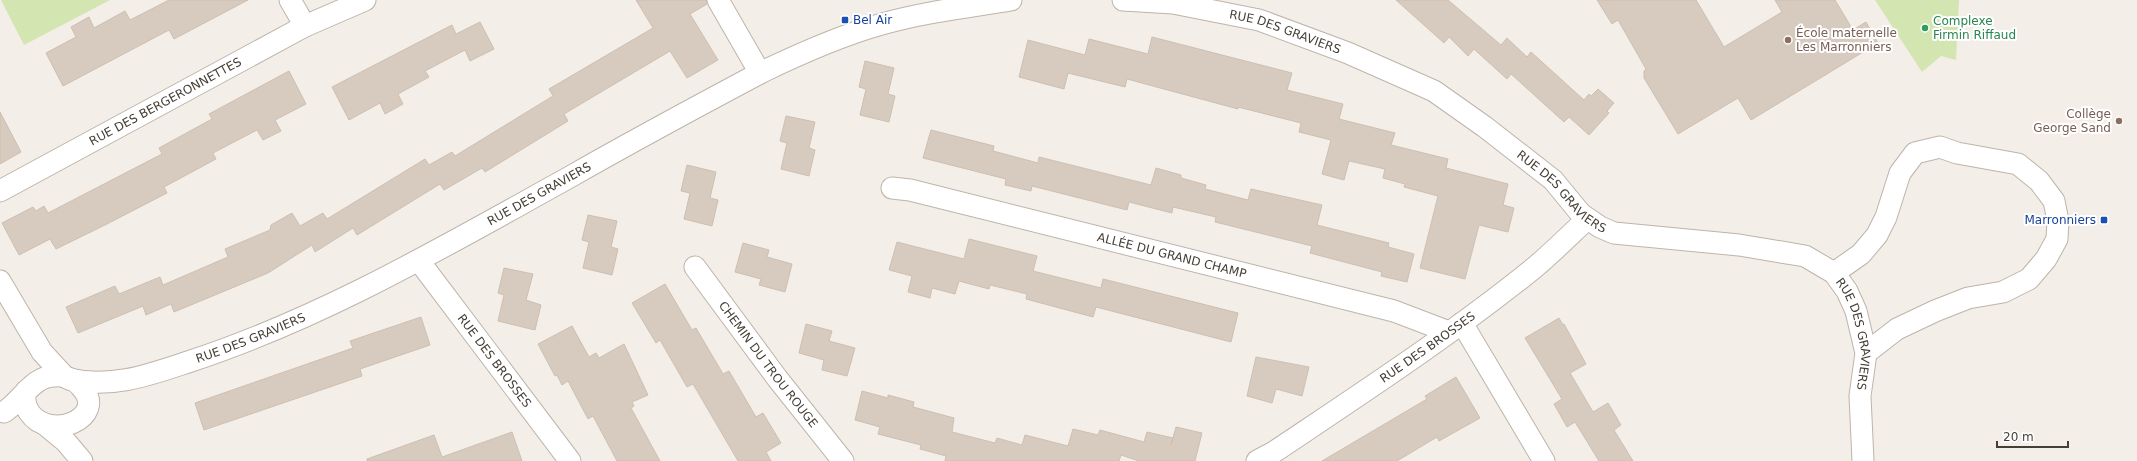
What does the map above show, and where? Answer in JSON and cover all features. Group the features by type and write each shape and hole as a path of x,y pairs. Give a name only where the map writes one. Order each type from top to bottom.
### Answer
{"street":[{"path":"290,0 305,26"},
{"name":"RUE DES BERGERONNETTES","path":"0,191 305,26 365,0"},
{"path":"718,0 760,73"},
{"name":"RUE DES GRAVIERS","path":"85,412 111,390 132,379 231,348 329,305 418,261 760,73 814,48 882,24 949,5 1011,0"},
{"name":"RUE DES GRAVIERS","path":"1123,0 1173,3 1260,20 1348,53 1434,91 1485,127 1553,180 1588,219 1614,233 1739,245 1806,256 1834,273 1847,291 1856,311 1866,353 1860,396 1863,461"},
{"path":"1834,273 1861,254 1877,236 1886,217 1900,173 1916,153 1940,147 1957,153 2018,164 2039,181 2054,201 2058,221 2057,239 2046,259 2029,279 2003,292 1968,298 1935,311 1897,329 1866,353"},
{"name":"ALLÉE DU GRAND CHAMP","path":"892,188 910,190 1394,311 1455,328"},
{"name":"RUE DES BROSSES","path":"1269,458 1455,328 1535,267 1588,219"},
{"name":"RUE DES BROSSES","path":"418,261 570,461"},
{"name":"CHEMIN DU TROU ROUGE","path":"695,267 782,384 844,461"},
{"path":"0,281 32,336 50,362 67,378 80,385 86,393 88,402 82,428 82,461"},
{"path":"1455,328 1544,461"},
{"path":"32,336 36,356 35,376 25,399 28,410 38,420 66,442 82,461"},
{"path":"2,412 10,408 29,388 48,376 67,378"},
{"name":"RUE DES GRAVIERS","path":"67,378 92,383 132,379"},
{"path":"2,412 23,414 49,425 66,426 76,422 85,412"}],"green space":[{"path":"1,0 110,0 24,45"},
{"name":"Complexe Firmin Riffaud","path":"1875,0 1959,0 1956,60 1941,56 1922,72"}],"building":[{"path":"169,0 248,0 174,39 169,30 63,86 46,53 76,37 71,27 89,17 94,28 125,11 130,20"},
{"path":"636,0 706,0 707,4 690,14 718,60 687,78 670,51 564,114 568,121 485,172 482,168 444,190 440,184 357,235 353,228 315,252 312,245 268,273 174,312 171,304 146,315 143,306 78,333 66,307 115,286 119,294 160,277 163,285 228,257 225,249 270,230 271,225 292,213 300,226 323,213 327,219 425,159 429,165 452,152 455,156 553,96 549,89 653,28"},
{"path":"1396,0 1448,0 1501,45 1507,38 1527,57 1531,52 1584,100 1589,94 1591,96 1598,89 1614,103 1607,111 1609,113 1589,135 1569,117 1564,122 1511,74 1507,79 1474,49 1468,56 1449,37 1444,43"},
{"path":"1597,0 1696,0 1724,47 1782,12 1775,0 1835,0 1853,30 1866,22 1878,43 1751,120 1738,98 1678,134 1644,78 1644,71 1646,69 1618,20 1612,24"},
{"path":"480,22 494,49 470,61 465,50 425,71 429,77 398,94 403,104 385,114 380,103 349,120 332,87 452,25 456,34"},
{"path":"1152,37 1292,73 1287,90 1343,104 1339,119 1395,133 1391,145 1448,159 1446,168 1508,184 1503,205 1514,208 1508,232 1479,225 1465,279 1420,268 1438,196 1404,187 1405,184 1383,178 1385,169 1349,161 1344,180 1322,174 1331,140 1299,132 1301,123 1238,107 1238,109 1127,79 1125,87 1068,73 1064,89 1019,77 1028,40 1085,55 1089,39 1148,54"},
{"path":"865,61 894,68 888,94 895,96 889,122 860,115 866,89 859,87"},
{"path":"289,71 306,104 275,120 281,131 263,140 257,130 213,153 216,159 164,187 167,193 56,249 50,239 19,255 2,223 33,207 36,211 44,206 48,213 162,154 159,148 212,119 209,114"},
{"path":"0,112 21,152 0,164"},
{"path":"786,116 815,122 809,148 815,150 809,176 781,169 787,143 780,141"},
{"path":"931,130 994,146 993,151 1038,163 1039,157 1151,185 1156,168 1181,175 1181,178 1206,185 1205,189 1248,200 1251,189 1322,205 1317,225 1389,243 1388,247 1414,254 1407,282 1381,276 1382,272 1310,253 1312,246 1215,222 1216,217 1173,207 1172,213 1129,202 1127,210 1032,186 1031,191 1005,185 1006,179 923,158"},
{"path":"687,165 716,172 710,198 718,200 712,226 684,219 690,193 681,191"},
{"path":"588,215 617,221 611,247 618,249 612,275 583,268 589,242 582,240"},
{"path":"969,239 1037,256 1033,271 1101,288 1103,279 1238,313 1231,342 1096,307 1093,317 1026,299 1027,294 990,285 989,289 959,281 955,294 932,288 930,298 908,292 912,276 889,270 897,242 964,259"},
{"path":"743,243 769,250 767,257 792,264 785,292 759,285 761,279 735,272"},
{"path":"504,268 533,274 526,300 541,305 535,330 498,321 504,295 498,293"},
{"path":"665,284 692,330 696,328 723,374 729,371 756,417 763,413 781,443 766,452 771,461 738,461 693,384 687,387 660,340 656,343 632,303"},
{"path":"421,317 430,345 360,369 362,376 204,430 195,403 353,348 350,341"},
{"path":"1559,318 1563,325 1564,324 1586,364 1570,373 1593,412 1608,403 1621,425 1614,430 1633,461 1599,461 1575,422 1567,427 1554,404 1562,399 1525,338"},
{"path":"806,324 832,331 829,341 855,348 847,376 822,370 824,360 799,353"},
{"path":"572,326 589,357 596,353 599,358 624,344 648,395 632,402 634,406 631,408 660,461 617,461 593,416 588,419 568,381 562,385 557,375 555,376 538,344"},
{"path":"1256,357 1309,367 1302,396 1276,389 1272,403 1247,396"},
{"path":"1456,377 1480,418 1439,441 1437,437 1397,461 1322,461 1427,399 1425,396"},
{"path":"862,391 888,398 888,395 914,402 913,407 954,418 952,432 995,443 997,438 1022,445 1025,435 1068,446 1073,429 1098,435 1100,430 1144,442 1147,432 1173,438 1176,427 1202,433 1195,461 1139,461 1121,455 1119,461 945,461 946,456 920,449 921,445 878,434 880,427 855,420"},
{"path":"512,432 522,461 367,461 367,459 434,435 442,457"}],"place":[{"name":"Bel Air","path":"845,20"},
{"name":"Complexe Firmin Riffaud","path":"1925,28"},
{"name":"École maternelle Les Marronniers","path":"1788,40"},
{"name":"Collège George Sand","path":"2119,121"},
{"name":"Marronniers","path":"2104,220"}]}
